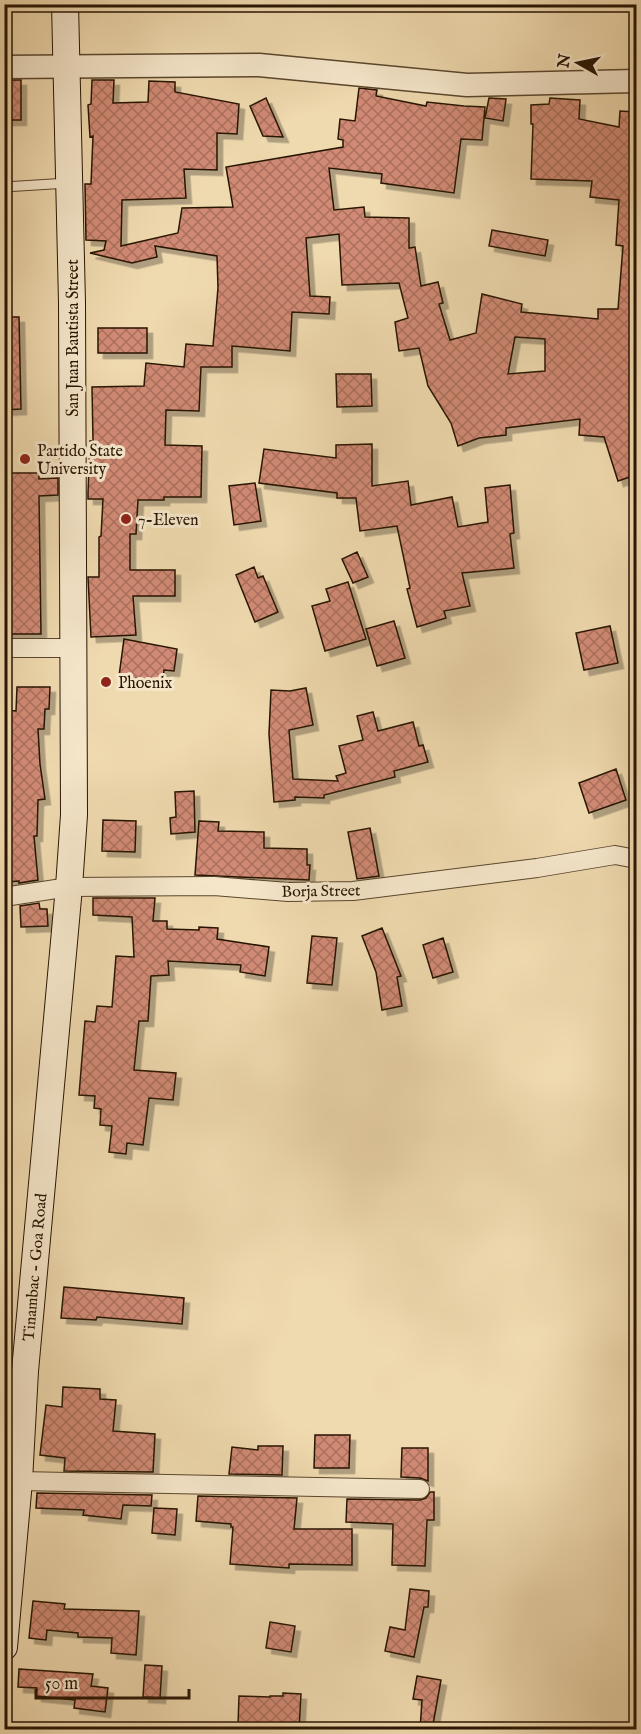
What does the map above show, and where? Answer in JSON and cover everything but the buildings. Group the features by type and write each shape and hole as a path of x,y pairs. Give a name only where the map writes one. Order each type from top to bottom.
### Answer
{"main road":[{"name":"San Juan Bautista Street","path":"65,4 70,183 74,815 69,887"},
{"name":"Tinambac - Goa Road","path":"5,1639 19,1481 25,1371 69,887"}],"street":[{"path":"4,67 260,65 467,86 636,81"},
{"path":"4,648 73,648"},
{"name":"Borja Street","path":"4,897 69,887 214,886 288,892 353,891 537,868 615,855 636,859"},
{"path":"19,1481 420,1489"}],"lane":[{"path":"4,187 70,183"}],"place":[{"name":"Partido State University","path":"25,459"},
{"name":"7-Eleven","path":"126,519"},
{"name":"Phoenix","path":"106,682"}]}
